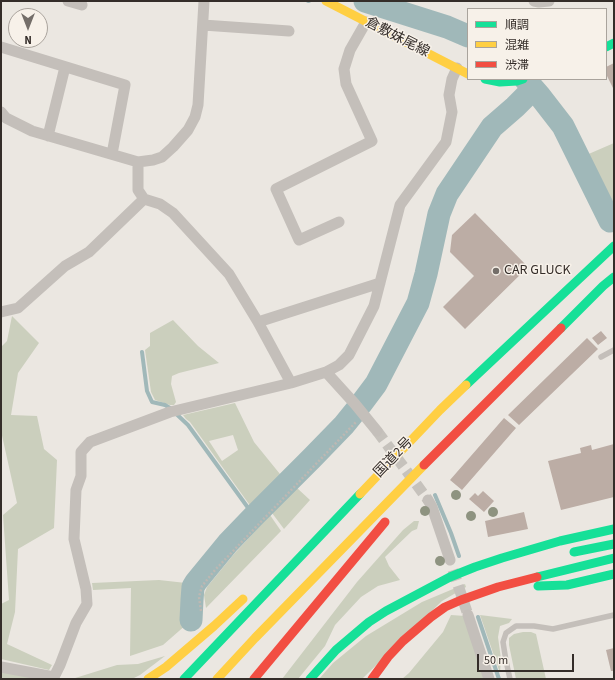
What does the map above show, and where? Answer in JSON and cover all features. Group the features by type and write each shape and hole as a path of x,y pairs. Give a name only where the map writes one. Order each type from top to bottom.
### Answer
{"main road":[{"name":"倉敷妹尾線","path":"326,1 467,73"},
{"path":"490,80 500,82 520,80"},
{"name":"国道2号","path":"184,679 440,410 614,246"},
{"name":"国道2号","path":"217,679 261,632 472,417 598,291 614,277"},
{"path":"328,515 394,448 440,410"},
{"path":"408,494 472,417"},
{"path":"254,679 389,518"},
{"path":"310,679 336,650 357,632 386,611 450,577 475,567 531,549 614,529"},
{"path":"562,555 614,544"},
{"path":"372,679 388,657 416,629 445,607 498,587 614,558"},
{"path":"475,567 526,560"},
{"path":"498,587 567,585 614,574"},
{"path":"148,679 166,667 214,626 250,592"}],"street":[{"path":"68,1 82,4"},
{"path":"1,112 6,118 32,132 138,162 154,160 162,157 188,130 198,105 204,1"},
{"path":"534,1 549,1"},
{"path":"339,222 299,240 276,189 372,141 346,84 344,69 350,50 366,22"},
{"path":"203,25 289,31"},
{"path":"1,47 125,86 112,154"},
{"path":"48,136 65,67"},
{"path":"1,667 54,677 76,623 86,604 86,589 74,539 76,490 81,476 81,452 90,442 175,411 291,383 326,372 339,365 348,355 374,306 400,205 446,142 452,112 449,95 452,79 457,68"},
{"path":"138,162 138,190 144,199 160,204 173,213 229,274 258,322 291,383"},
{"path":"1,312 18,308 65,266 89,252 144,199"},
{"path":"258,322 380,283"},
{"path":"326,372 377,431"},
{"path":"428,500 432,507 450,560"},
{"path":"468,615 489,679"}],"lane":[{"path":"601,357 614,350"},
{"path":"510,679 503,642 506,633 516,626 534,626 553,629 614,615"}],"path":[{"path":"202,611 199,597 202,586 360,410"}],"green space":[{"path":"614,143 614,217 584,156"},
{"path":"12,316 39,343 18,373 11,415 37,416 44,449 57,460 54,528 18,549 15,612 7,644 52,665 49,670 1,659 1,604 9,600 3,515 17,503 1,431 1,347 7,341"},
{"path":"173,320 198,346 219,363 172,376 171,384 176,402 174,405 170,405 155,400 151,392 145,350 150,346 150,333"},
{"path":"235,403 254,442 284,479 254,511 190,422 183,415","holes":["233,435 238,450 222,461 209,441"]},
{"path":"297,488 310,500 284,529 272,513"},
{"path":"270,515 281,531 206,608 204,595 207,587 234,554"},
{"path":"414,521 419,521 417,529 412,531 385,557 389,566 400,580 378,586 361,597 335,625 325,646 298,679 282,679 357,582 403,530"},
{"path":"159,580 186,583 185,588 189,588 187,624 163,645 130,656 131,588 93,590 92,583"},
{"path":"465,584 466,587 442,601 362,679 319,679 333,663 366,636 422,602"},
{"path":"451,615 465,616 486,679 402,679 409,673 443,632"},
{"path":"480,615 512,619 509,623 500,626 498,637 501,659 500,673"},
{"path":"531,632 536,634 546,679 516,679 509,638 514,634"},
{"path":"165,656 140,675 132,679 72,679 117,665 138,664"},
{"path":"1,672 31,676 33,679 1,679"}],"building":[{"path":"614,63 614,90 607,76 607,66"},
{"name":"CAR GLUCK","path":"475,213 528,267 465,329 443,307 474,276 450,252 452,235"},
{"path":"601,331 607,338 598,345 592,338"},
{"path":"587,338 598,349 519,425 508,415"},
{"path":"504,418 516,428 462,490 450,480"},
{"path":"614,444 614,497 561,510 548,461 581,453 580,448 591,445 592,450"},
{"path":"483,491 494,501 484,512 469,499 475,493 478,496"},
{"path":"524,512 528,529 488,537 485,521"},
{"path":"614,648 614,671 611,671 606,650"}],"waterway":[{"path":"365,1 447,27 467,36"},
{"path":"526,80 563,126 610,221"},
{"path":"191,620 193,587 196,582 228,543 344,425 376,384 418,303 439,214 447,194 492,127 533,89"},
{"path":"142,352 147,391 152,402 165,405 170,408 188,425 254,516"},
{"path":"435,495 459,556"},
{"path":"478,617 499,679"}],"tunnel":[{"path":"377,431 428,500"},
{"path":"453,570 468,615"}],"traffic: fast":[{"path":"607,46 614,43"},
{"path":"490,80 500,82 520,80"},
{"path":"466,385 614,246"},
{"path":"561,328 614,277"},
{"path":"184,679 360,494"},
{"path":"310,679 336,650 369,622 386,611 450,577 502,558 560,541 614,529"},
{"path":"574,552 614,544"},
{"path":"537,577 614,558"},
{"path":"538,586 567,585 614,574"}],"traffic: slow":[{"path":"326,1 467,73"},
{"path":"360,494 440,410 466,385"},
{"path":"217,679 424,465"},
{"path":"148,679 166,667 243,599"}],"traffic: jam":[{"path":"424,465 561,328"},
{"path":"254,679 385,522"},
{"path":"372,679 388,657 403,641 445,607 498,587 537,577"}],"place":[{"name":"CAR GLUCK","path":"496,271"}]}
